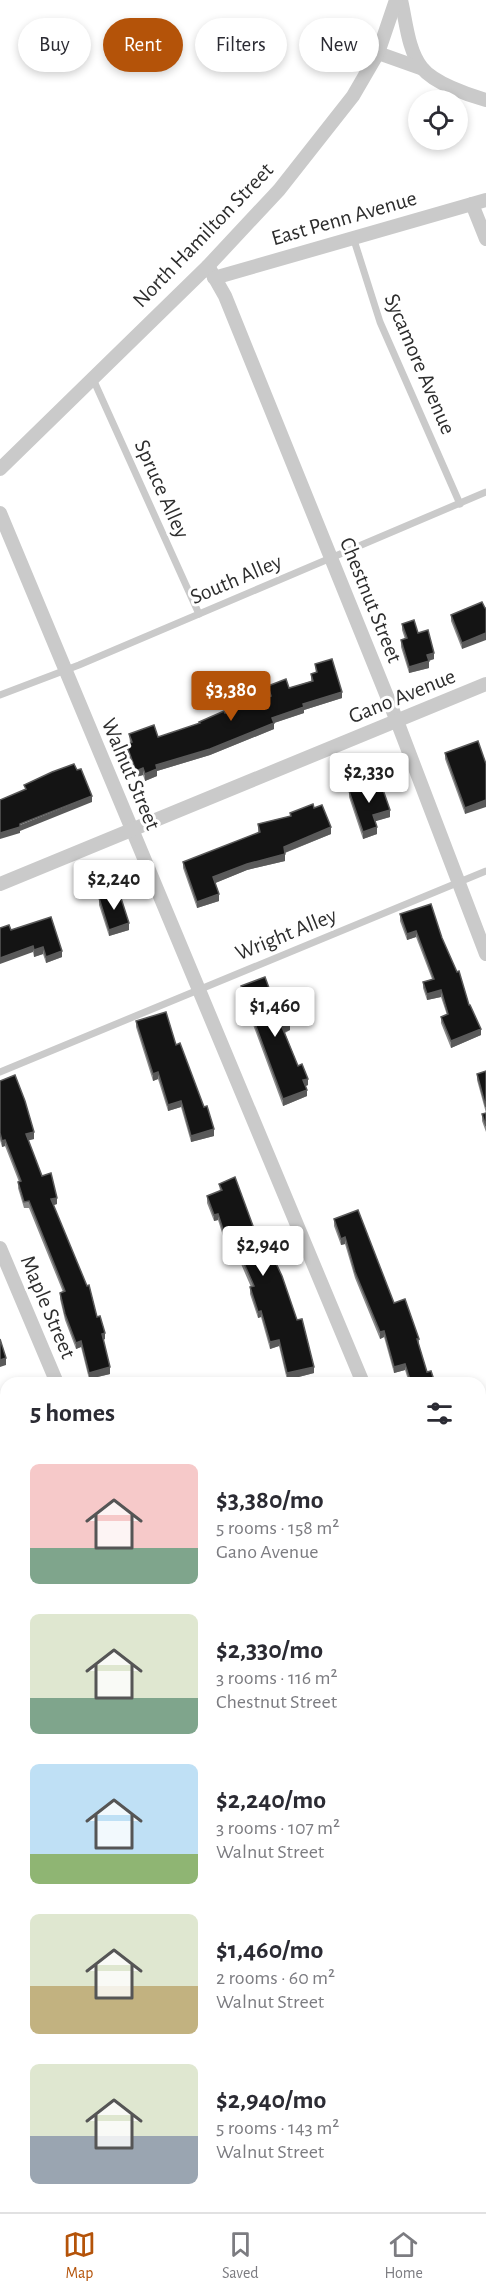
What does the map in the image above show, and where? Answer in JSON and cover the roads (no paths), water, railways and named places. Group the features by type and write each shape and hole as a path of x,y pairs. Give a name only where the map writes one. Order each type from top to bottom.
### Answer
{"street":[{"name":"North Hamilton Street","path":"379,49 398,0"},
{"path":"398,0 414,52 423,69"},
{"path":"379,52 423,69 441,81 486,100"},
{"name":"North Hamilton Street","path":"0,469 93,379 211,272 353,96 367,72"},
{"name":"East Penn Avenue","path":"211,272 353,237 486,200"},
{"path":"472,204 486,239"},
{"name":"Chestnut Street","path":"211,272 225,296 398,721 486,954"},
{"name":"Walnut Street","path":"0,513 360,1377"},
{"name":"Gano Avenue","path":"0,884 486,684"},
{"name":"Maple Street","path":"0,1248 54,1377"}],"lane":[{"name":"Sycamore Avenue","path":"353,237 380,322 460,504"},
{"name":"Spruce Alley","path":"93,379 199,614"},
{"name":"South Alley","path":"0,695 65,670 486,492"},
{"name":"Wright Alley","path":"0,1072 486,871"}]}
